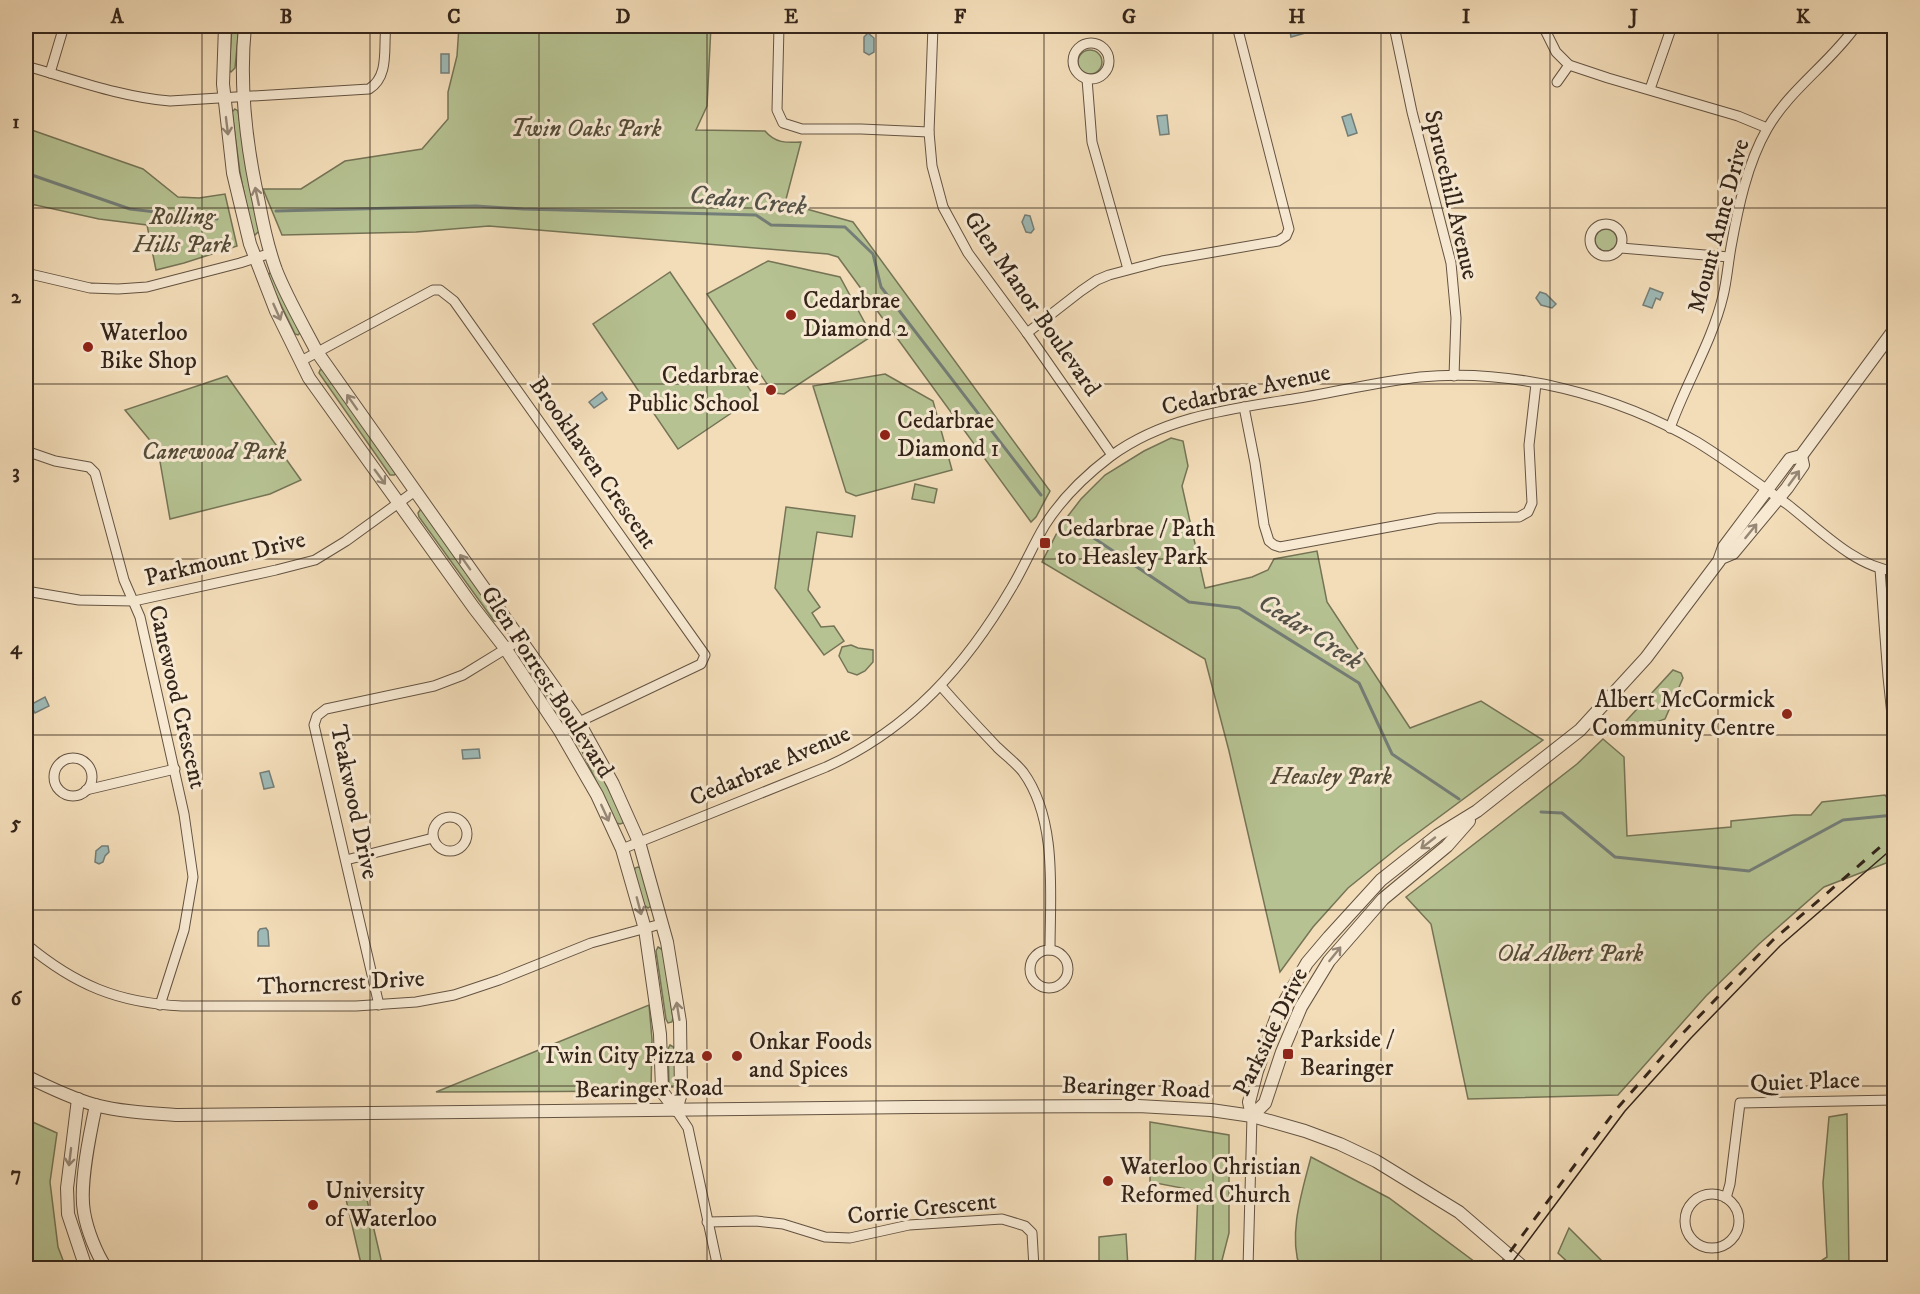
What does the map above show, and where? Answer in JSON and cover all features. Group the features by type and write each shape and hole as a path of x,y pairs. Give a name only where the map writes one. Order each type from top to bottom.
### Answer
{"street":[{"path":"50,73 64,26"},
{"name":"Glen Forrest Boulevard","path":"225,26 224,97 233,173 245,229 276,311 309,378 505,648 560,731 597,795 622,849 645,929 660,1034 662,1089 676,1110"},
{"name":"Glen Forrest Boulevard","path":"244,26 242,83 251,168 271,253 292,305 316,352 578,722 613,784 639,842 667,942 680,1022 681,1093 676,1110"},
{"path":"26,66 87,85 147,99 170,101 369,89 375,85 383,70 386,26"},
{"path":"779,26 777,110 783,123 802,129 929,132"},
{"name":"Glen Manor Boulevard","path":"933,26 929,132 932,166 943,207 968,253 1112,455"},
{"path":"1027,333 1097,280 1128,269 1162,261 1278,241 1286,236 1288,229 1237,26"},
{"name":"Sprucehill Avenue","path":"1394,26 1412,112 1451,263 1455,318 1454,376"},
{"path":"1543,26 1556,52 1569,65 1738,116 1767,128"},
{"path":"1650,89 1672,26"},
{"name":"Mount Anne Drive","path":"1670,428 1719,309 1745,185 1767,128 1781,108 1844,43 1856,26"},
{"path":"1085,43 1096,43 1106,50 1109,64 1105,73 1100,77 1087,79 1076,72 1073,66 1073,56 1085,43"},
{"path":"1557,82 1569,65"},
{"path":"1087,79 1092,142 1128,269"},
{"path":"1621,248 1729,257"},
{"path":"26,273 90,288 147,287 271,253"},
{"name":"Brookhaven Crescent","path":"301,361 433,290 440,290 454,301 705,655 701,664 560,731"},
{"name":"Parkside Drive","path":"1252,1116 1249,1102 1257,1071 1278,1013 1307,963 1382,880 1438,835 1477,811 1580,730 1646,658 1721,558 1724,547 1790,459 1801,456 1894,330"},
{"name":"Cedarbrae Avenue","path":"622,849 797,779 856,753 883,734 941,686 988,627 1045,525 1071,490 1112,455 1152,431 1192,418 1388,381 1454,376 1493,377 1536,384 1597,398 1631,410 1670,428 1725,459 1854,556 1880,569 1894,571"},
{"path":"1244,408 1264,525 1269,541 1280,547 1417,521 1440,518 1519,518 1525,515 1532,503 1529,445 1536,384"},
{"name":"Canewood Crescent","path":"26,451 55,461 89,467 95,473 124,580 140,617 175,769 194,877 184,930 160,1005"},
{"name":"Parkside Drive","path":"1721,558 1733,553 1787,488 1803,465 1801,456"},
{"name":"Parkmount Drive","path":"26,591 79,600 134,601 315,560 346,541 415,491"},
{"path":"1880,569 1894,734"},
{"name":"Teakwood Drive","path":"379,1005 314,725 317,716 326,709 434,686 463,675 520,640"},
{"path":"941,686 1023,772 1038,801 1047,832 1050,950"},
{"path":"86,790 92,777 88,765 83,760 73,758 60,764 55,774 55,781 60,790 66,794 76,795 86,790 175,769"},
{"name":"Parkside Drive","path":"1252,1116 1265,1103 1282,1052 1301,1007 1329,961 1383,899 1447,846 1477,811"},
{"path":"346,860 433,838"},
{"name":"Thorncrest Drive","path":"26,944 49,963 91,986 113,996 160,1005 234,1007 379,1005 416,1002 454,995 499,980 587,944 661,924"},
{"path":"1050,950 1061,955 1068,968 1064,981 1059,986 1041,987 1035,983 1030,972 1032,960 1037,955 1050,950"},
{"name":"Bearinger Road","path":"26,1077 96,1105 136,1113 1138,1106 1211,1110 1252,1116 1305,1131 1376,1161 1458,1212 1524,1269"},
{"path":"78,1099 67,1197 68,1214 86,1269"},
{"name":"Quiet Place","path":"1726,1198 1730,1184 1740,1103 1894,1100"},
{"path":"96,1105 83,1188 84,1211 91,1235 106,1269"},
{"path":"676,1110 688,1128 718,1269"},
{"path":"1248,1269 1252,1116"},
{"path":"1709,1194 1718,1194 1726,1198 1732,1203 1739,1218 1736,1234 1723,1246 1715,1248 1700,1245 1690,1237 1686,1230 1685,1222 1689,1206 1694,1200 1709,1194"},
{"name":"Corrie Crescent","path":"707,1222 756,1221 783,1224 825,1236 850,1238 909,1225 1002,1219 1025,1226 1032,1233 1034,1269"}],"green space":[{"path":"232,26 239,26 235,68 231,72 229,70"},
{"name":"Twin Oaks Park","path":"459,26 711,26 707,106 696,130 765,131 781,141 801,142 785,203 853,222 1050,491 1036,517 1031,522 838,257 828,254 489,226 416,232 282,235 263,189 301,189 345,161 422,149 448,119 448,92 457,56"},
{"path":"1090,50 1095,51 1101,57 1101,67 1095,73 1090,74 1085,73 1079,67 1078,62 1079,57 1085,51"},
{"path":"235,109 238,111 259,231 255,235 252,233 240,173 232,112"},
{"name":"Rolling Hills Park","path":"26,128 143,169 178,197 199,198 225,194 237,246 156,270 147,225 99,219 26,203"},
{"path":"1606,229 1614,232 1617,240 1614,248 1606,251 1598,248 1595,240 1598,232"},
{"name":"Cedarbrae Diamond 2","path":"768,261 840,277 872,336 784,394 773,393 707,294"},
{"path":"271,272 300,333 298,335 295,334 267,276"},
{"path":"670,272 755,397 678,449 593,324"},
{"path":"323,369 396,474 390,475 319,373"},
{"name":"Cedarbrae Diamond 1","path":"885,374 933,401 952,470 856,496 846,492 813,386"},
{"name":"Canewood Park","path":"227,376 301,480 270,494 170,519 158,450 125,410"},
{"name":"Heasley Park","path":"1171,438 1183,441 1188,466 1182,486 1205,588 1252,577 1268,570 1274,559 1317,551 1327,602 1410,728 1481,701 1543,740 1400,846 1348,888 1313,927 1280,972 1229,751 1205,659 1042,562 1061,525 1081,499 1105,475 1144,451"},
{"path":"915,484 937,489 934,503 912,499"},
{"path":"786,507 855,516 852,537 817,532 808,590 820,607 812,613 821,627 834,626 844,641 824,655 775,588"},
{"path":"420,510 423,510 501,618 499,621 494,621 419,517"},
{"path":"851,645 873,650 873,662 865,671 857,675 848,672 839,656 842,647"},
{"path":"524,655 561,703 559,707 552,703 524,663 522,659"},
{"path":"1673,670 1681,673 1683,678 1665,719 1635,730 1628,728 1626,721"},
{"path":"580,739 584,741 623,818 623,823 616,823 578,743"},
{"name":"Old Albert Park","path":"1603,739 1624,757 1627,836 1731,827 1731,821 1811,815 1822,802 1885,795 1894,807 1894,860 1824,887 1759,944 1706,996 1618,1095 1468,1099 1431,924 1406,897 1577,764"},
{"path":"638,867 641,868 651,906 648,908 644,905 634,872"},
{"path":"658,947 663,950 673,1018 672,1022 668,1023 656,951"},
{"path":"649,1005 652,1039 651,1091 436,1092"},
{"path":"670,1045 675,1048 676,1087 669,1087 668,1049"},
{"path":"1847,1114 1849,1268 1810,1268 1827,1257 1823,1183 1829,1117"},
{"path":"26,1119 57,1133 50,1182 58,1247 66,1268 26,1268"},
{"path":"1150,1122 1229,1135 1229,1233 1220,1268 1195,1268 1198,1191 1150,1182"},
{"path":"1311,1157 1389,1198 1483,1268 1300,1268 1295,1241 1296,1227 1300,1199"},
{"path":"364,1187 383,1268 362,1268 345,1195"},
{"path":"1569,1228 1609,1268 1574,1268 1558,1253"},
{"path":"1126,1234 1128,1268 1099,1268 1099,1237"}],"water":[{"path":"1289,26 1307,26 1309,32 1291,37"},
{"path":"868,33 874,38 874,52 869,55 864,52 864,37"},
{"path":"441,54 449,54 449,73 441,73"},
{"path":"1351,114 1357,133 1348,136 1342,117"},
{"path":"1167,115 1169,134 1160,135 1157,116"},
{"path":"1025,215 1030,216 1034,229 1031,233 1026,232 1022,222"},
{"path":"1650,288 1663,293 1660,300 1656,298 1652,308 1643,305"},
{"path":"1540,292 1546,294 1556,304 1552,308 1541,305 1536,298"},
{"path":"602,392 607,399 594,408 589,402"},
{"path":"45,697 49,706 35,713 30,705"},
{"path":"479,749 480,758 463,759 462,750"},
{"path":"269,771 274,787 264,789 260,773"},
{"path":"102,846 108,846 109,852 99,864 95,862 96,851"},
{"path":"266,928 269,946 258,946 258,932"}],"waterway":[{"name":"Cedar Creek","path":"26,173 130,209 217,219"},
{"name":"Cedar Creek","path":"276,211 476,206 756,215 771,225 845,227 873,254 881,287 1041,495"},
{"name":"Cedar Creek","path":"1073,524 1189,602 1239,608 1359,683 1392,754 1459,799"},
{"name":"Cedar Creek","path":"1541,812 1562,813 1615,857 1749,871 1843,820 1894,815"}],"tram line":[{"path":"1508,1268 1625,1111 1691,1038 1780,946 1894,847"}],"railway":[{"path":"1498,1268 1615,1111 1683,1033 1773,940 1894,835"}],"place":[{"name":"Cedarbrae Diamond 2","path":"791,315"},
{"name":"Waterloo Bike Shop","path":"88,347"},
{"name":"Cedarbrae Public School","path":"771,390"},
{"name":"Cedarbrae Diamond 1","path":"885,435"},
{"name":"Cedarbrae / Path to Heasley Park","path":"1045,543"},
{"name":"Albert McCormick Community Centre","path":"1787,714"},
{"name":"Parkside / Bearinger","path":"1288,1054"},
{"name":"Twin City Pizza","path":"707,1056"},
{"name":"Onkar Foods and Spices","path":"737,1056"},
{"name":"Waterloo Christian Reformed Church","path":"1108,1181"},
{"name":"University of Waterloo","path":"313,1205"}]}
